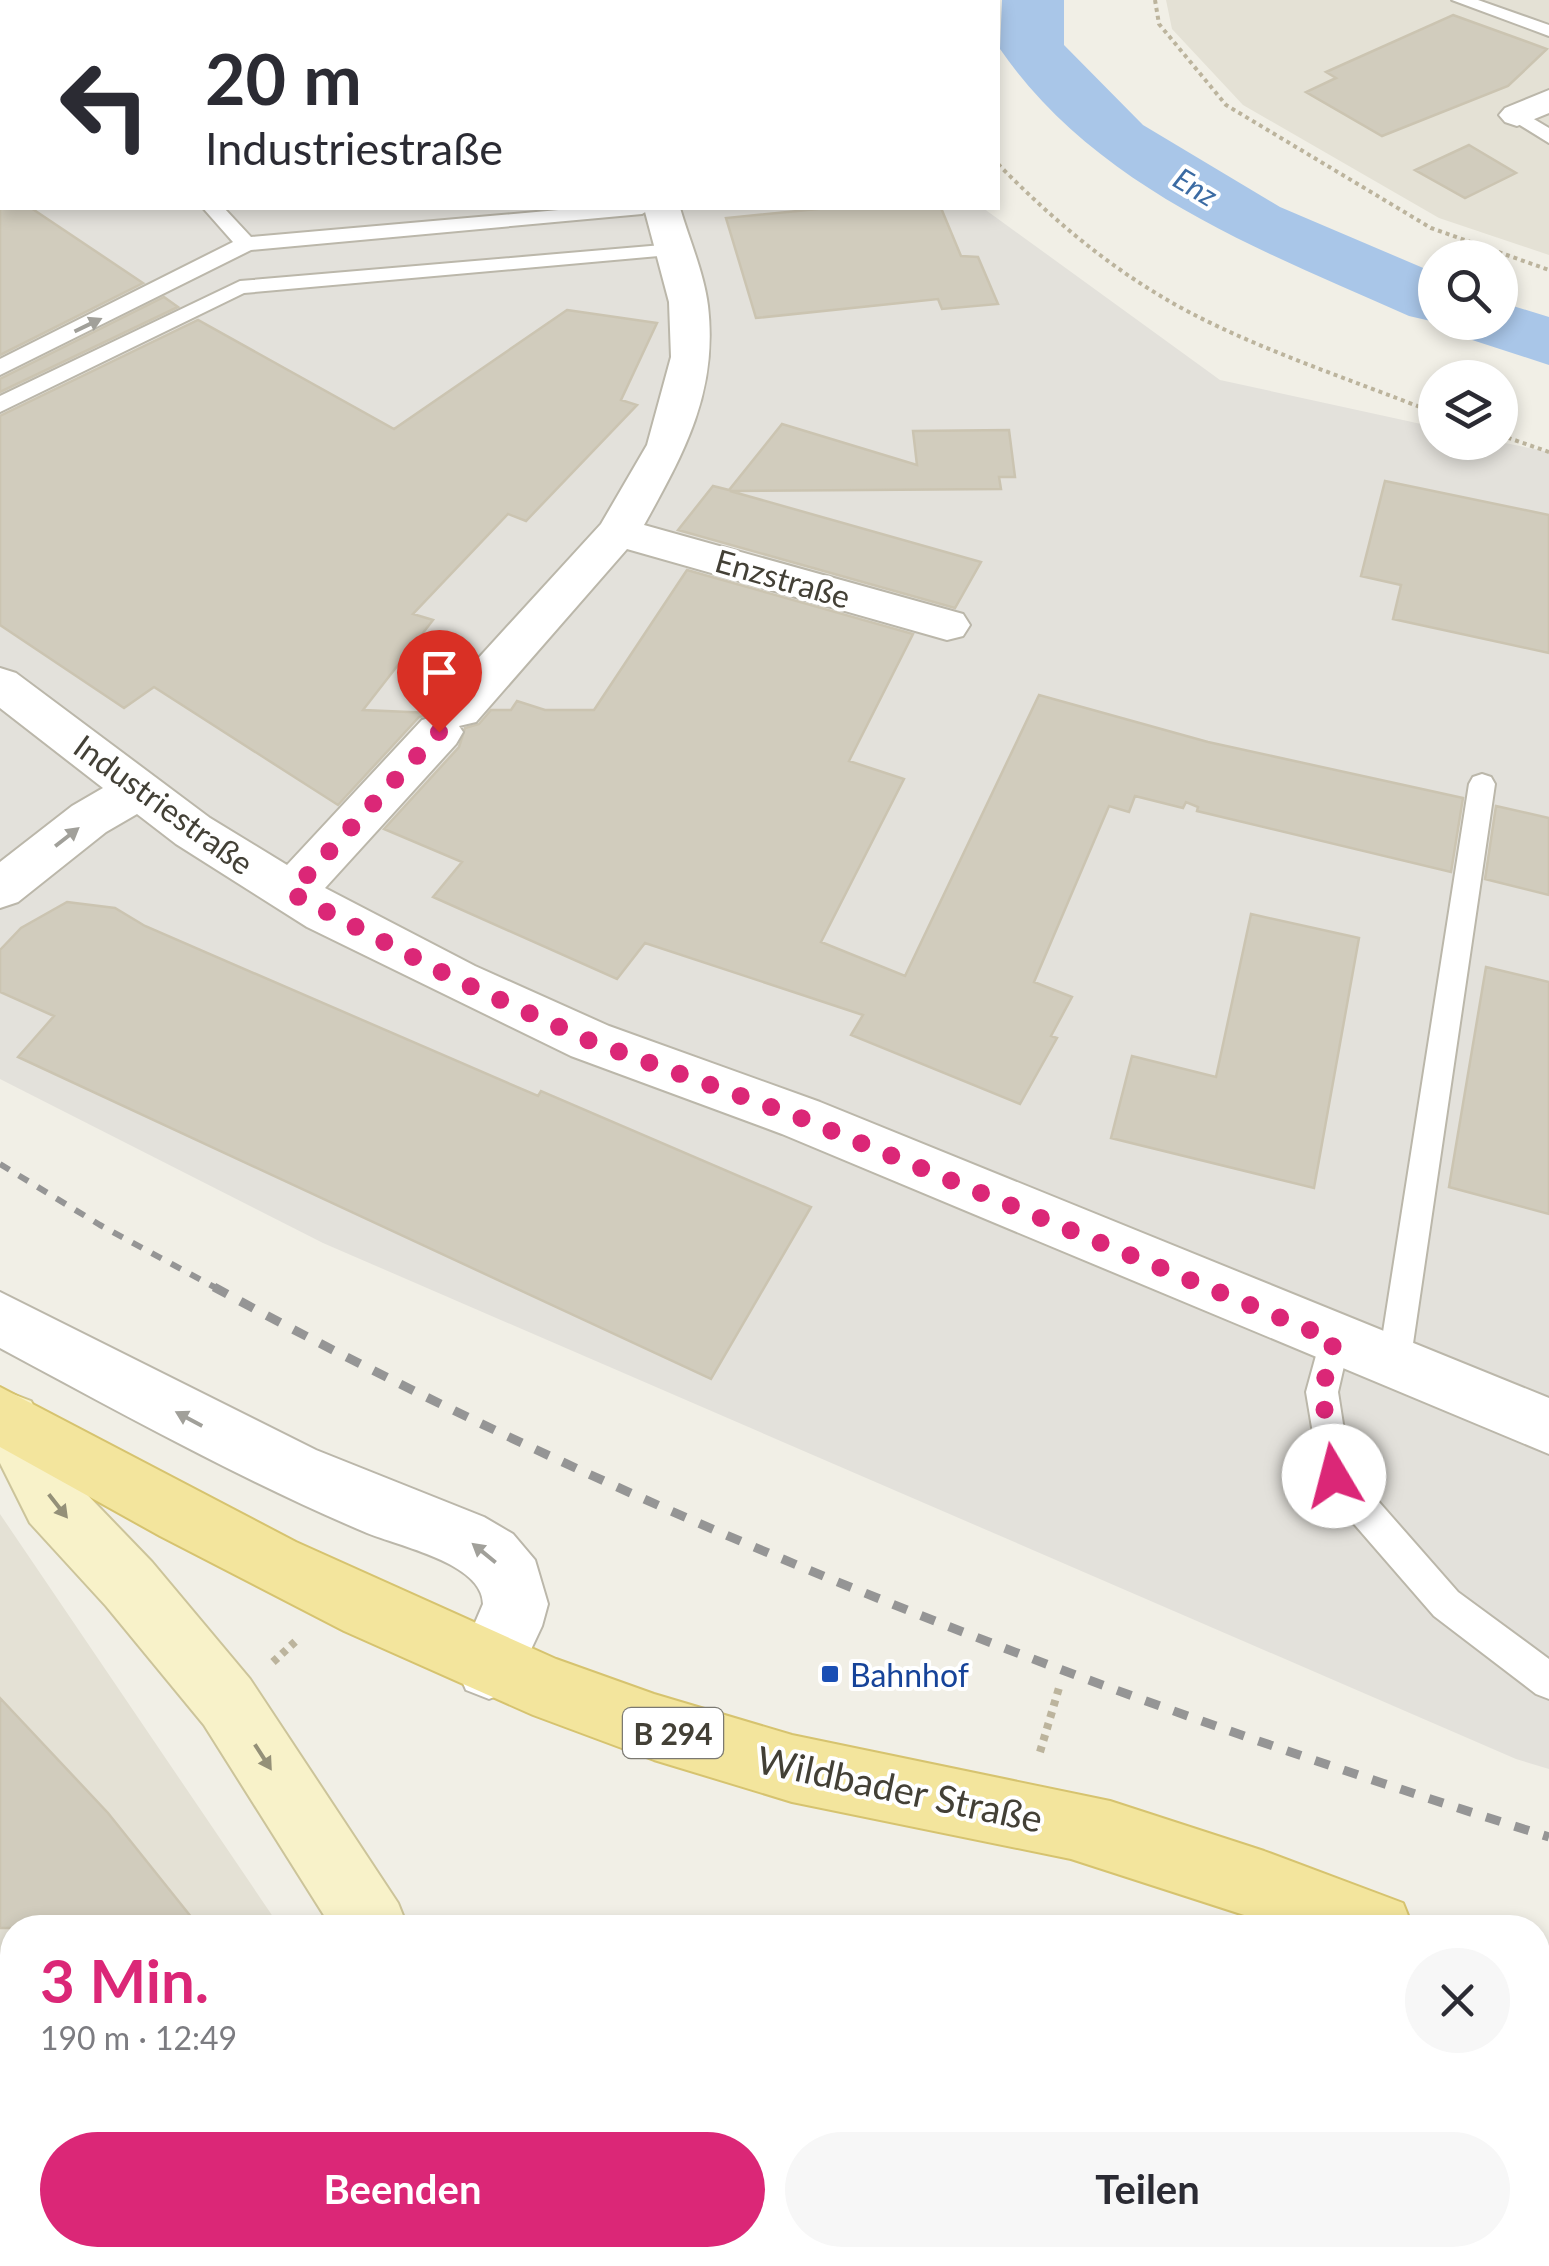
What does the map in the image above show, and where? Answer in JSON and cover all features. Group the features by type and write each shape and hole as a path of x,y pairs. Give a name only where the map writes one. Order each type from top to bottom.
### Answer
{"main road":[{"name":"Wildbader Straße","path":"5,1418 330,1594 489,1667 611,1713 756,1759 1070,1825 1248,1878 1344,1915"},
{"path":"5,1418 52,1502 130,1584 227,1702 366,1915"}],"street":[{"path":"1517,115 1549,100"},
{"path":"291,893 618,532 668,445 691,357 688,302 663,210"},
{"name":"Enzstraße","path":"618,532 947,625"},
{"name":"Industriestraße","path":"0,684 192,831 291,893 457,980 590,1041 801,1118 1549,1426"},
{"path":"0,889 89,820 138,790"},
{"path":"0,1318 243,1447 395,1514 484,1547 512,1583 514,1618 489,1667"}],"lane":[{"path":"1461,0 1549,31"},
{"path":"1517,115 1549,137"},
{"path":"215,210 246,244"},
{"path":"0,368 246,244 620,210"},
{"path":"0,405 240,287 674,250"},
{"path":"1394,1364 1482,784"},
{"path":"1334,1340 1322,1392 1334,1476 1446,1604 1549,1681"}],"path":[{"path":"1155,0 1159,24 1226,105 1431,228 1549,270"},
{"path":"1000,166 1054,221 1158,295 1207,322 1418,406"},
{"path":"1518,441 1549,452"},
{"path":"258,1675 298,1640"},
{"path":"1040,1752 1059,1688"}],"shaded area":[{"path":"1166,0 1549,0 1549,255 1518,245 1518,240 1504,240 1439,218 1243,105 1172,29"},
{"path":"0,210 986,210 1220,380 1418,423 1418,460 1518,460 1518,446 1549,452 1549,1769 1516,1759 323,1243 0,1079"},
{"path":"0,1514 272,1915 0,1915"}],"building":[{"path":"1453,15 1547,49 1508,86 1382,136 1306,92 1336,78 1326,72"},
{"path":"1469,145 1516,173 1465,198 1415,170"},
{"path":"0,210 34,210 143,283 0,355"},
{"path":"808,210 942,210 961,256 978,257 998,304 942,309 938,299 756,318 726,218"},
{"path":"164,297 178,307 0,392 0,379"},
{"path":"567,310 657,323 621,400 637,405 526,521 508,514 413,614 433,620 363,710 433,713 419,717 338,805 154,687 124,708 0,625 0,416 198,320 394,429"},
{"path":"782,424 917,465 913,431 1009,430 1015,477 999,477 1001,489 730,491 981,562 955,608 678,530 713,486 729,490"},
{"path":"1385,481 1549,515 1549,653 1393,619 1401,585 1361,576"},
{"path":"687,570 913,634 849,761 904,779 821,942 905,976 1039,695 1208,742 1463,798 1451,872 1197,811 1198,807 1186,802 1183,808 1135,796 1129,812 1109,806 1034,982 1072,997 1051,1036 1057,1038 1020,1104 851,1035 863,1015 645,943 617,979 433,897 462,862 384,829 459,747 465,728 479,724 491,710 511,710 517,701 545,710 594,710"},
{"path":"1496,806 1549,818 1549,895 1485,879"},
{"path":"67,902 115,908 145,926 538,1096 541,1091 811,1207 711,1379 18,1057 54,1016 0,992 0,950 21,928"},
{"path":"1251,914 1359,938 1314,1188 1111,1138 1132,1056 1216,1077"},
{"path":"1486,967 1549,982 1549,1214 1449,1187"},
{"path":"0,1698 108,1813 190,1915 0,1915"}],"waterway":[{"name":"Enz","path":"1033,0 1032,49 1119,139 1255,222 1418,293"},
{"name":"Enz","path":"1518,331 1549,342"}],"railway":[{"path":"0,1164 100,1225 218,1289"},
{"path":"214,1287 536,1450 868,1594 1207,1723 1549,1837"}],"place":[{"name":"Bahnhof","path":"830,1674"}],"route":[{"path":"439,732 291,893 324,914 457,980 590,1041 801,1118 1334,1340 1322,1392 1334,1476"}]}
